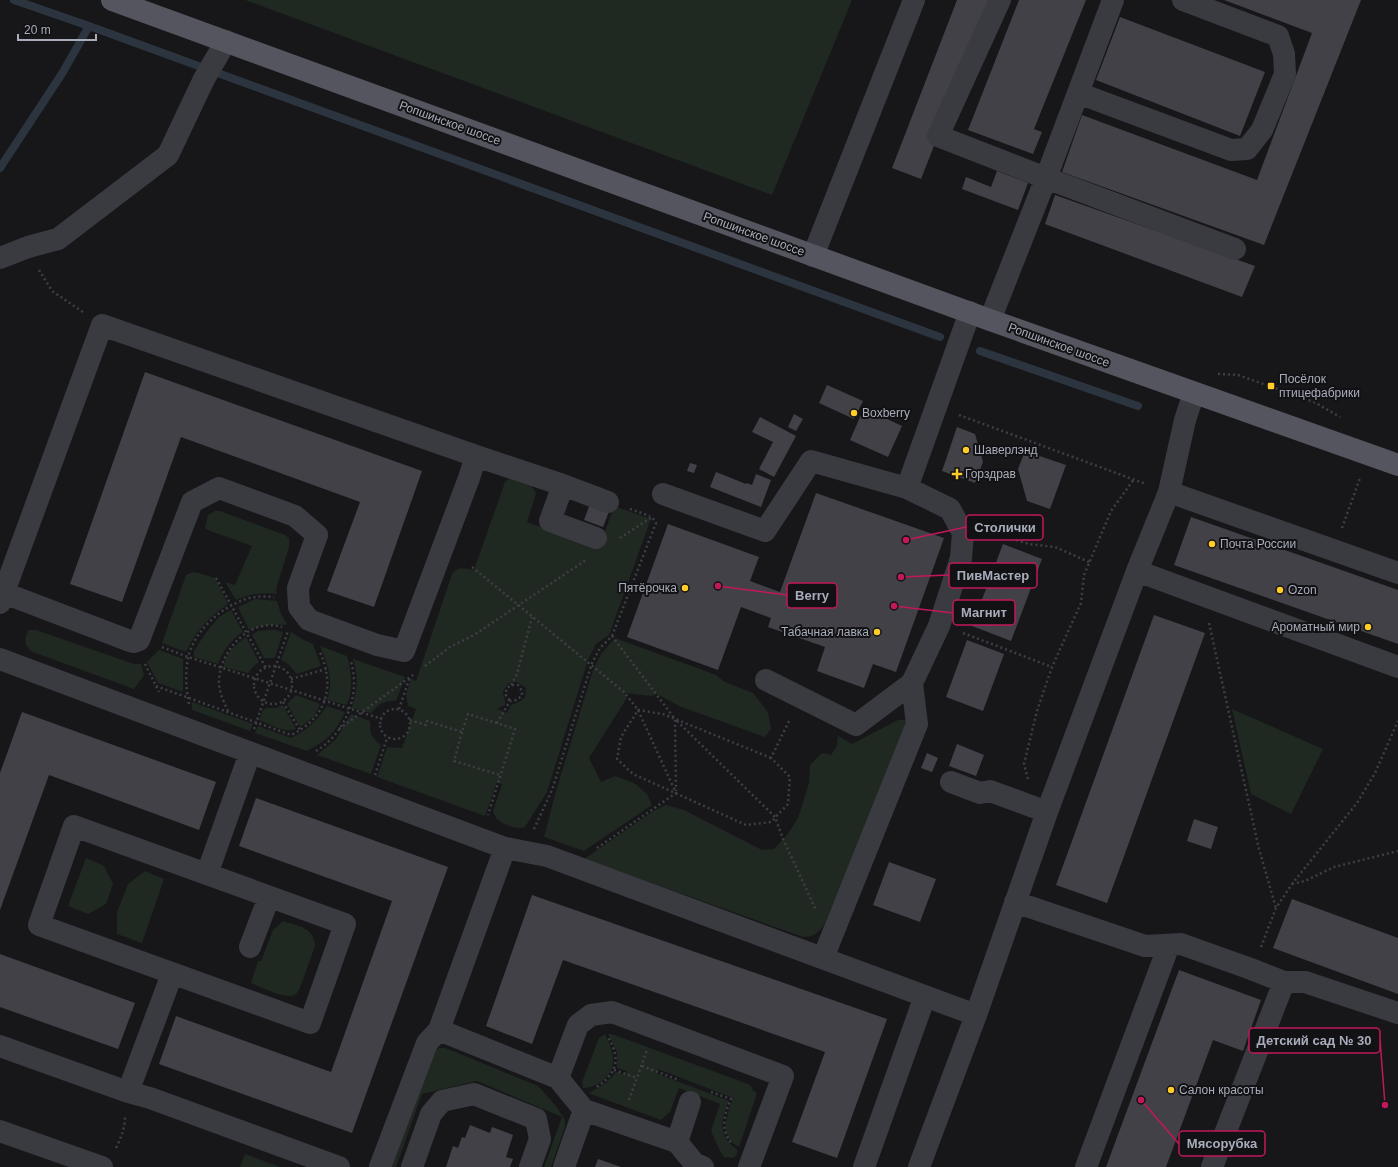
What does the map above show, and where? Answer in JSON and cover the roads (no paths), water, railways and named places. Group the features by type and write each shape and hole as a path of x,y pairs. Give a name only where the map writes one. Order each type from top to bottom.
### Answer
{"main road":[{"name":"Ропшинское шоссе","path":"112,0 813,256 1398,465"}],"street":[{"path":"813,256 914,0"},
{"path":"1000,0 938,136 1235,250"},
{"path":"990,320 1046,178 1113,0"},
{"path":"1078,93 1231,150 1247,149 1262,130 1284,74 1284,54 1278,36 1183,0"},
{"path":"0,258 28,247 58,239 168,155 204,79 226,41"},
{"path":"907,488 970,312"},
{"path":"476,456 404,650 377,645 310,620 299,607 298,588 316,535 295,516 219,488 192,502 139,640 134,642 130,641 2,598 102,325 608,502"},
{"path":"918,1167 976,1015 1047,812 1136,572 1169,492 1185,420 1194,393"},
{"path":"663,494 765,531 811,461 907,488 950,509 963,533 961,558 939,626 912,683 856,725 766,680"},
{"path":"563,485 550,521 596,538"},
{"path":"1169,492 1398,573"},
{"path":"1136,572 1203,595 1398,667"},
{"path":"0,659 251,744 505,848 548,856 976,1015"},
{"path":"823,958 917,724 912,683"},
{"path":"207,874 251,744"},
{"path":"951,782 980,793 990,791 1047,812"},
{"path":"74,826 207,874 345,924 310,1023 39,925 74,826"},
{"path":"380,1167 428,1043 440,1030 505,848"},
{"path":"250,947 269,897"},
{"path":"1015,902 1145,946 1181,944 1284,982 1306,982 1398,1013"},
{"path":"1086,1167 1169,945"},
{"path":"127,1102 172,974"},
{"path":"1212,1167 1284,982"},
{"path":"864,1167 925,996"},
{"path":"558,1078 578,1025 591,1015 612,1012 783,1076 749,1167"},
{"path":"440,1030 558,1078 584,1110 677,1142 694,1163 703,1167"},
{"path":"0,1046 127,1102 150,1098 339,1167"},
{"path":"412,1167 431,1114 442,1101 474,1094 536,1119 540,1138 530,1167"},
{"path":"677,1142 690,1102"},
{"path":"564,1167 584,1110"},
{"path":"0,1131 104,1164"}],"waterway":[{"path":"14,0 89,26 940,337"},
{"path":"0,168 63,72 89,26"},
{"path":"980,351 1138,406"}],"place":[{"name":"Посёлок птицефабрики","path":"1271,386"},
{"name":"Boxberry","path":"854,413"},
{"name":"Шаверлэнд","path":"966,450"},
{"name":"Горздрав","path":"957,474"},
{"name":"Столички","path":"906,540"},
{"name":"Почта России","path":"1212,544"},
{"name":"ПивМастер","path":"901,577"},
{"name":"Berry","path":"718,586"},
{"name":"Пятёрочка","path":"685,588"},
{"name":"Ozon","path":"1280,590"},
{"name":"Магнит","path":"894,606"},
{"name":"Ароматный мир","path":"1368,627"},
{"name":"Табачная лавка","path":"877,632"},
{"name":"Салон красоты","path":"1171,1090"},
{"name":"Мясорубка","path":"1141,1100"},
{"name":"Детский сад № 30","path":"1385,1105"}]}
